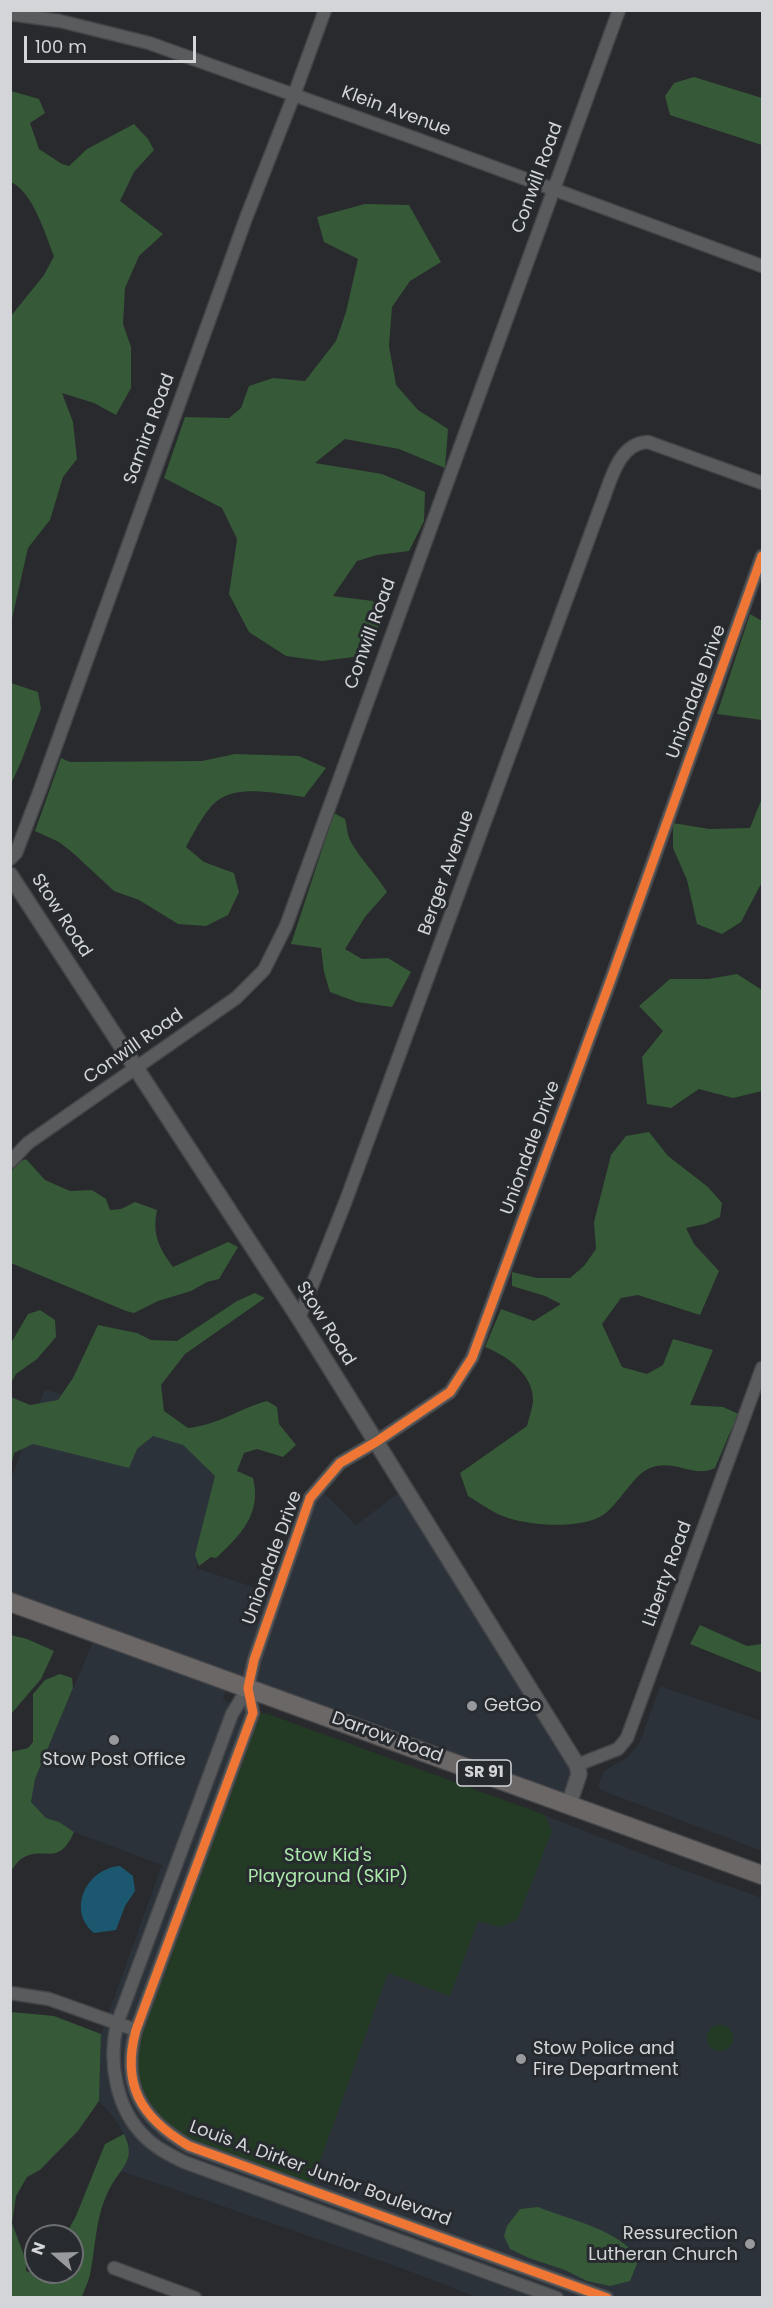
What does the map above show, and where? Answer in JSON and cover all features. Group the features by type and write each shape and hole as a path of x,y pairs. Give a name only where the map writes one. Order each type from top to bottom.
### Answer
{"main road":[{"name":"Darrow Road","path":"10,1602 762,1875"}],"street":[{"name":"Samira Road","path":"10,859 16,853 40,790 246,218 325,10"},
{"name":"Conwill Road","path":"10,1162 28,1143 236,998 264,970 286,926 619,10"},
{"name":"Klein Avenue","path":"10,14 62,16 149,44 762,266"},
{"name":"Berger Avenue","path":"299,1318 357,1170 600,508 624,453 634,444 648,442 659,444 762,483"},
{"name":"Uniondale Drive","path":"248,1688 254,1660 310,1498 340,1463 376,1442 450,1392 472,1358 659,847 762,556"},
{"name":"Stow Road","path":"10,875 299,1318 577,1765"},
{"name":"Liberty Road","path":"577,1765 618,1749 627,1738 762,1368"},
{"name":"Louis A. Dirker Junior Boulevard","path":"248,1688 232,1714 117,2024 112,2053 119,2091 134,2125 163,2151 184,2162 557,2298"},
{"name":"Louis A. Dirker Junior Boulevard","path":"248,1688 253,1713 136,2030 130,2054 132,2079 139,2098 152,2119 169,2134 189,2146 607,2298"},
{"path":"569,1804 579,1774 577,1765"},
{"path":"10,1993 49,1999 136,2030"},
{"path":"114,2268 195,2298"}],"shaded area":[{"path":"45,1389 238,1457 196,1568 277,1595 248,1688 11,1602 10,1481"},
{"path":"321,1490 356,1525 402,1490 576,1768 566,1799 252,1687 256,1661 312,1499"},
{"path":"95,1637 228,1683 223,1700 547,1816 686,1871 762,1898 762,2297 476,2297 401,2268 121,2171 129,2143 115,2119 99,2101 101,2034 162,1865 74,1832 59,1822 46,1818 31,1802 35,1779"},
{"path":"660,1686 762,1721 762,1851 603,1791 598,1787 604,1771 628,1757 640,1742"}],"green space":[{"path":"694,77 762,98 762,145 670,115 665,96 674,83"},
{"path":"11,91 39,99 45,113 30,123 39,149 69,166 87,149 134,124 148,139 154,150 134,172 120,201 163,234 139,256 125,288 123,324 131,347 131,388 116,415 94,403 62,393 73,422 77,459 63,477 50,520 28,548 11,623 11,316 44,275 54,256 32,204 19,187 11,182"},
{"path":"365,204 409,205 441,262 410,281 392,307 389,346 396,385 418,410 448,429 445,468 399,449 345,439 315,463 382,474 425,492 424,521 409,551 377,555 357,561 333,596 373,601 382,615 374,642 362,656 322,661 286,656 249,632 229,594 237,539 222,508 164,478 185,417 229,418 241,408 249,386 273,378 305,381 336,341 346,312 358,259 324,242 317,217"},
{"path":"750,614 762,621 762,720 717,714"},
{"path":"11,683 38,692 41,709 11,784"},
{"path":"235,754 299,756 326,768 304,797 248,791 226,796 208,810 186,847 204,862 234,873 239,892 228,915 206,926 178,924 139,900 114,891 59,842 35,831 61,758 70,762 202,761"},
{"path":"762,798 761,884 741,922 722,934 697,924 687,880 673,848 673,823 709,829 750,828"},
{"path":"334,813 345,819 351,842 387,892 365,917 345,949 362,959 388,958 411,972 392,1007 357,1002 330,992 324,972 321,948 291,944"},
{"path":"737,974 762,990 762,1091 733,1098 699,1089 671,1108 647,1104 642,1057 663,1031 639,1006 670,979 708,979"},
{"path":"649,1132 668,1156 708,1187 722,1203 720,1217 705,1224 686,1228 694,1244 719,1271 700,1315 638,1295 621,1298 602,1324 622,1367 647,1374 663,1365 673,1339 713,1350 690,1405 723,1407 741,1415 731,1430 715,1468 698,1471 666,1465 648,1469 637,1477 609,1510 593,1520 552,1525 523,1522 500,1515 468,1496 460,1473 527,1426 533,1402 529,1383 518,1367 502,1355 485,1347 501,1309 534,1321 561,1304 545,1296 512,1286 512,1272 537,1278 570,1278 584,1266 596,1249 594,1222 611,1155 626,1136"},
{"path":"26,1159 45,1180 70,1191 92,1190 106,1199 110,1210 121,1209 135,1202 157,1210 156,1234 173,1267 228,1242 238,1247 219,1279 158,1301 134,1313 126,1311 11,1263 11,1172 17,1163"},
{"path":"255,1293 265,1298 185,1354 161,1385 164,1411 188,1428 220,1420 267,1401 277,1407 279,1424 296,1445 283,1457 257,1449 244,1453 237,1471 253,1478 255,1502 252,1513 241,1532 216,1558 211,1557 199,1566 195,1555 215,1476 183,1445 153,1436 137,1449 129,1468 33,1444 14,1453 11,1466 11,1397 30,1405 58,1400 73,1378 98,1325 137,1333 151,1340 177,1341 237,1301"},
{"path":"40,1310 55,1320 56,1337 37,1359 16,1374 11,1383 11,1343 28,1314"},
{"path":"700,1625 747,1646 762,1644 762,1673 690,1644"},
{"path":"11,1635 27,1639 54,1651 41,1679 11,1714"},
{"path":"60,1674 72,1678 73,1688 35,1779 31,1802 46,1818 59,1822 74,1832 62,1850 50,1854 29,1855 20,1860 11,1871 11,1752 28,1748 33,1742 33,1694 45,1680"},
{"name":"Stow Kid's Playground (SKiP)","path":"253,1713 268,1714 545,1815 552,1831 517,1920 500,1927 478,1921 450,1996 388,1973 310,2189 189,2146 139,2098 131,2054"},
{"path":"11,2012 54,2016 101,2034 99,2101 78,2131 40,2170 27,2177 16,2196 12,2223 24,2256 24,2284 84,2284 84,2224 72,2224 105,2144 124,2134 129,2150 126,2163 110,2188 101,2209 90,2275 82,2297 11,2297"},
{"path":"720,2025 729,2029 733,2038 729,2047 720,2051 711,2047 707,2038 711,2029"},
{"path":"538,2207 593,2227 619,2240 639,2259 630,2281 610,2286 587,2281 510,2249 504,2236 507,2226 520,2209"}],"water":[{"path":"120,1866 133,1876 135,1891 125,1906 116,1930 94,1933 86,1924 82,1913 81,1902 84,1892 98,1874"}],"cycle path":[{"path":"607,2298 189,2146 158,2124 139,2098 131,2067 132,2050 136,2030 253,1713 248,1688 254,1660 310,1498 340,1463 376,1442 450,1392 472,1358 611,979 762,556"}],"place":[{"name":"GetGo","path":"472,1706"},
{"name":"Stow Post Office","path":"114,1740"},
{"name":"Stow Police and Fire Department","path":"521,2059"},
{"name":"Ressurection Lutheran Church","path":"750,2244"}]}
